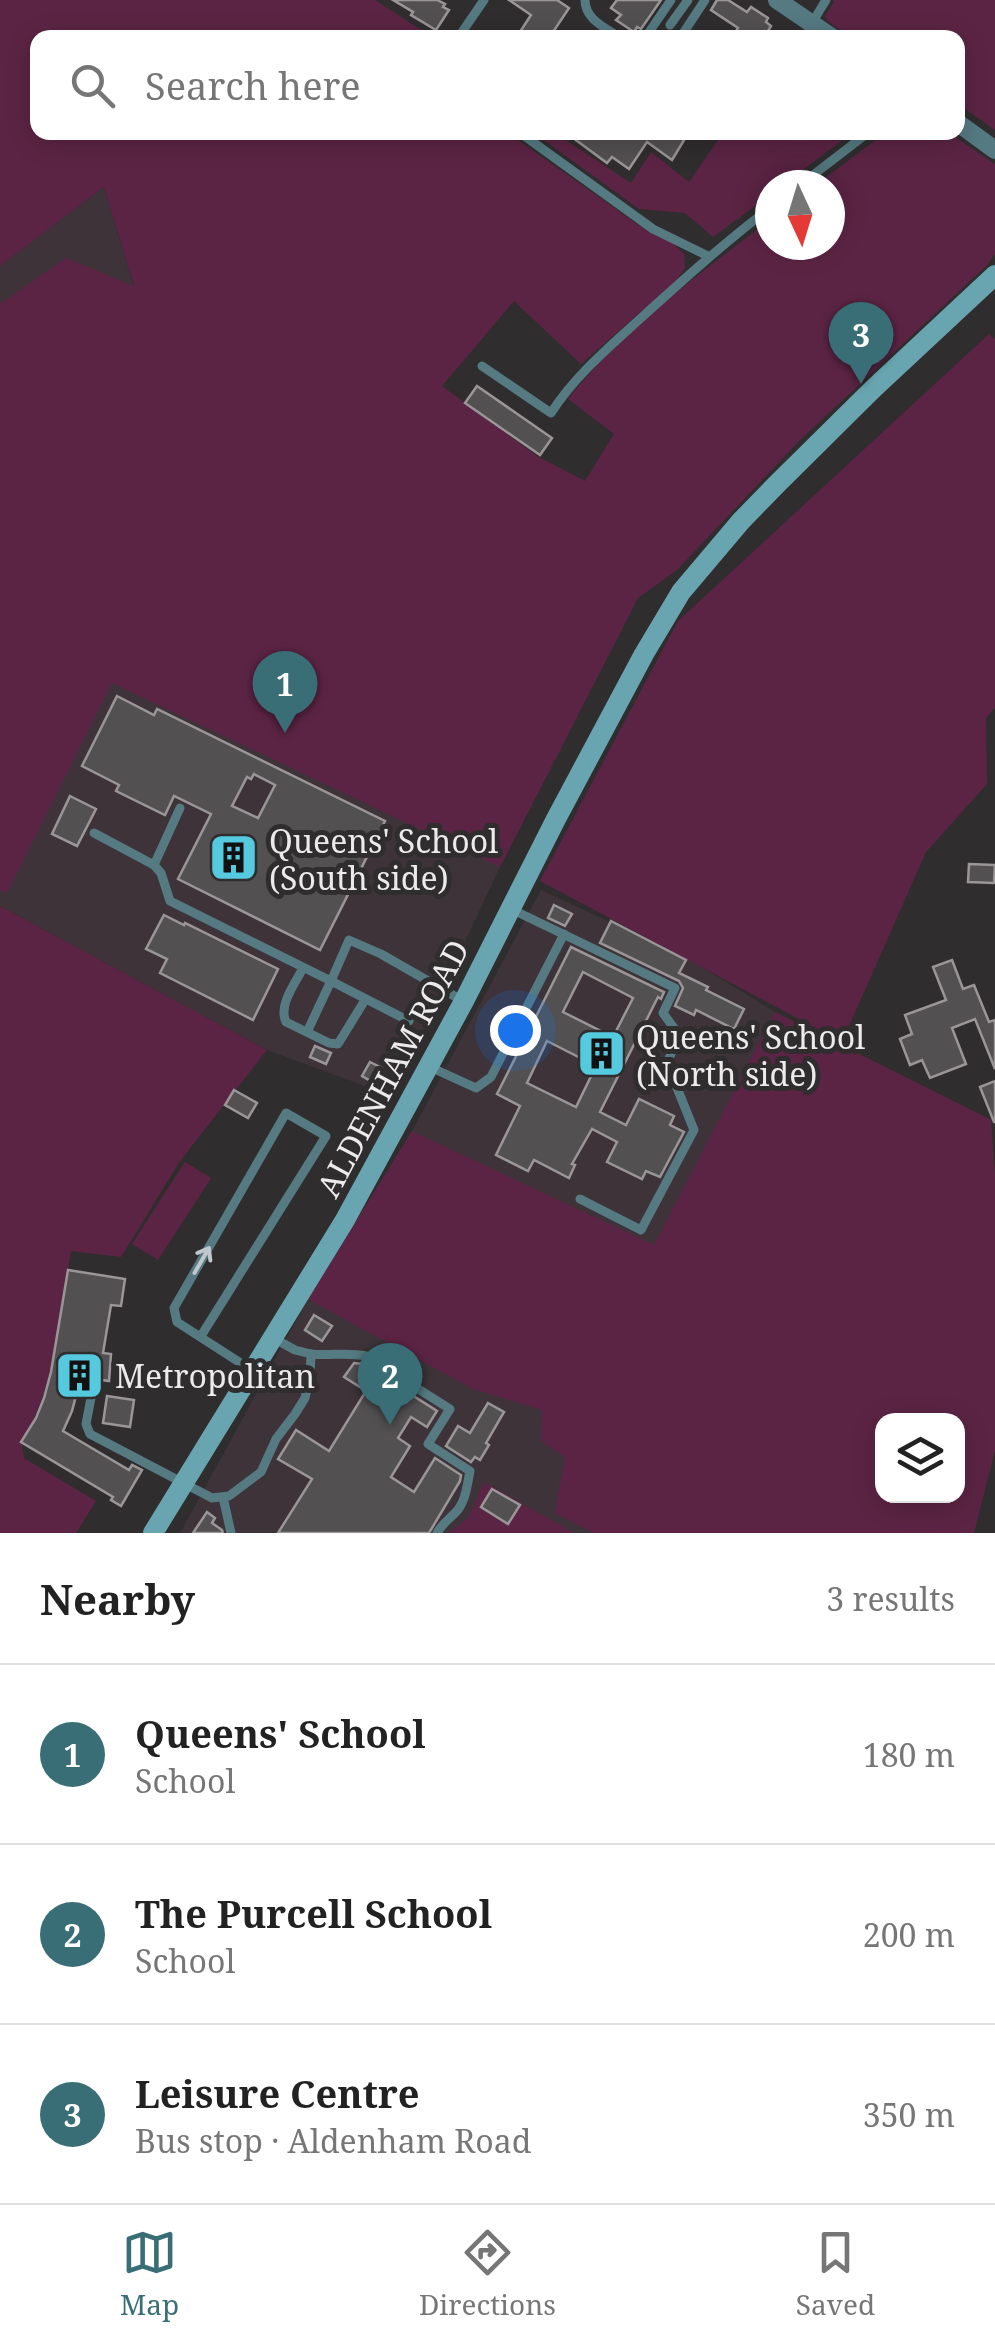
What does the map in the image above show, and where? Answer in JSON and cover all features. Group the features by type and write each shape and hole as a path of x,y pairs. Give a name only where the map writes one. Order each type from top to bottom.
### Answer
{"main road":[{"name":"ALDENHAM ROAD","path":"152,1533 344,1220 464,1002 644,654 688,582 740,521 995,274"}],"street":[{"path":"776,0 821,30"},
{"path":"965,128 995,150"}],"lane":[{"path":"463,30 484,0"},
{"path":"585,0 590,18 608,30"},
{"path":"651,30 671,0"},
{"path":"670,26 688,0"},
{"path":"685,30 706,0"},
{"path":"812,24 826,0"},
{"path":"530,140 653,229 708,256"},
{"path":"820,170 859,140"},
{"path":"482,366 551,414 586,367 708,256 755,220"},
{"path":"154,865 180,808"},
{"path":"94,833 154,865 161,873 170,901 409,1021"},
{"path":"511,908 675,988 663,1013 679,1035 667,1063 694,1130 642,1230 580,1199"},
{"path":"428,1066 476,1088 491,1077 564,934"},
{"path":"307,1032 349,940 382,954 464,1002"},
{"path":"304,968 282,1009 286,1022 338,1044 365,1000"},
{"path":"201,1336 326,1136 286,1113 174,1308 178,1322 253,1371"},
{"path":"273,1337 310,1354 366,1356 450,1409 428,1444 470,1471 464,1498 437,1533"},
{"path":"94,1382 86,1424 90,1434 182,1484 212,1498 223,1497 261,1472 276,1439 305,1398 310,1354"},
{"path":"223,1497 230,1533"}],"shaded area":[{"path":"0,0 375,0 421,30 30,30 30,140 518,140 637,224 672,242 684,254 685,268 676,281 581,364 514,301 442,386 537,456 585,481 614,434 568,399 590,373 663,304 755,231 755,260 845,260 845,170 836,170 876,140 959,140 995,164 995,254 800,440 677,570 638,598 500,867 112,683 7,893 0,890 0,304 66,258 134,286 104,187 0,266"},
{"path":"995,0 995,130 965,109 965,30 840,30 825,16 834,2"},
{"path":"544,140 566,140 631,183 651,152 689,182 718,140 843,140 803,170 755,170 755,206 713,237 685,213 639,209"},
{"path":"104,187 134,287 638,598 500,867 396,1088 365,1086 267,1050 0,906 0,266"},
{"path":"989,334 995,339 995,708 986,718 987,784 926,852 842,1042 540,881 678,621"},
{"path":"541,890 689,959 775,1012 991,1120 995,1178 995,1450 974,1533 180,1533 308,1299 412,1131"},
{"path":"0,906 267,1050 180,1161 121,1257 71,1251 50,1374 21,1442 24,1458 96,1501 76,1533 0,1533"},
{"path":"775,1012 991,1120 995,1178 995,1450 974,1533 593,1533 555,1513 565,1457 541,1441 542,1410 473,1389 308,1299 412,1131 654,1245"},
{"path":"185,1162 211,1178 158,1260 132,1244"},
{"path":"484,1482 574,1533 449,1533 469,1517"}],"building":[{"path":"393,0 437,0 449,10 436,30"},
{"path":"509,0 557,0 569,8 554,30 521,30 531,15"},
{"path":"617,0 661,0 641,29 635,30 616,20 621,15 611,8"},
{"path":"717,0 728,0 747,12 751,7 768,18 766,22 771,26 769,30 737,30 711,10"},
{"path":"576,140 684,140 672,160 647,142 629,169 612,157 607,163"},
{"path":"477,386 552,438 540,455 465,403"},
{"path":"117,696 154,715 157,709 385,821 320,950 178,879 211,814 174,796 165,815 116,791 119,785 82,766","holes":["254,774 275,785 258,818 232,806 247,777 251,779"]},
{"path":"70,796 96,809 77,846 52,834"},
{"path":"969,864 995,865 994,883 968,882"},
{"path":"554,905 572,914 565,926 548,918"},
{"path":"164,915 278,969 253,1020 160,973 167,959 146,949"},
{"path":"611,921 686,960 679,973 744,1009 734,1029 696,1010 694,1015 675,1006 683,988 679,981 600,943"},
{"name":"Queens' School (North side)","path":"571,947 664,992 600,1112 626,1125 639,1099 674,1116 670,1125 684,1132 660,1177 646,1171 642,1179 607,1162 617,1142 592,1129 572,1164 575,1165 569,1178 534,1160 528,1171 496,1155 520,1106 497,1094","holes":["583,972 633,998 613,1037 563,1012","547,1041 596,1066 576,1107 527,1083"]},
{"path":"952,960 963,989 974,985 989,1022 995,1020 995,1069 975,1019 952,1028 966,1064 930,1078 922,1060 910,1065 900,1039 912,1034 905,1015 946,1000 933,967"},
{"path":"315,1046 331,1053 326,1064 310,1057"},
{"path":"370,1062 382,1068 374,1083 362,1076"},
{"path":"995,1081 995,1122 994,1122 980,1087"},
{"path":"234,1090 257,1103 248,1118 225,1105"},
{"name":"Metropolitan","path":"68,1270 125,1279 121,1306 111,1305 103,1353 111,1354 109,1381 95,1374 81,1377 63,1431 129,1470 132,1465 142,1470 121,1506 111,1500 113,1497 21,1442 44,1398"},
{"path":"314,1315 332,1326 322,1341 305,1330"},
{"path":"354,1363 363,1364 437,1411 427,1427 411,1417 398,1438 410,1446 391,1477 414,1492 435,1458 461,1475 460,1481 429,1533 278,1533 312,1479 278,1459 296,1430 329,1451 366,1391 344,1377"},
{"path":"107,1396 134,1400 130,1427 103,1423"},
{"path":"488,1403 504,1412 480,1460 475,1457 471,1462 446,1446 458,1426 470,1433"},
{"path":"492,1489 520,1505 508,1524 481,1507"},
{"path":"207,1512 215,1518 212,1523 223,1533 193,1533"}],"place":[{"name":"Leisure Centre","path":"861,384"},
{"name":"Queens' School","path":"285,733"},
{"name":"Queens' School (South side)","path":"234,858"},
{"name":"Queens' School (North side)","path":"601,1054"},
{"name":"Metropolitan","path":"80,1375"},
{"name":"The Purcell School","path":"390,1425"}]}
